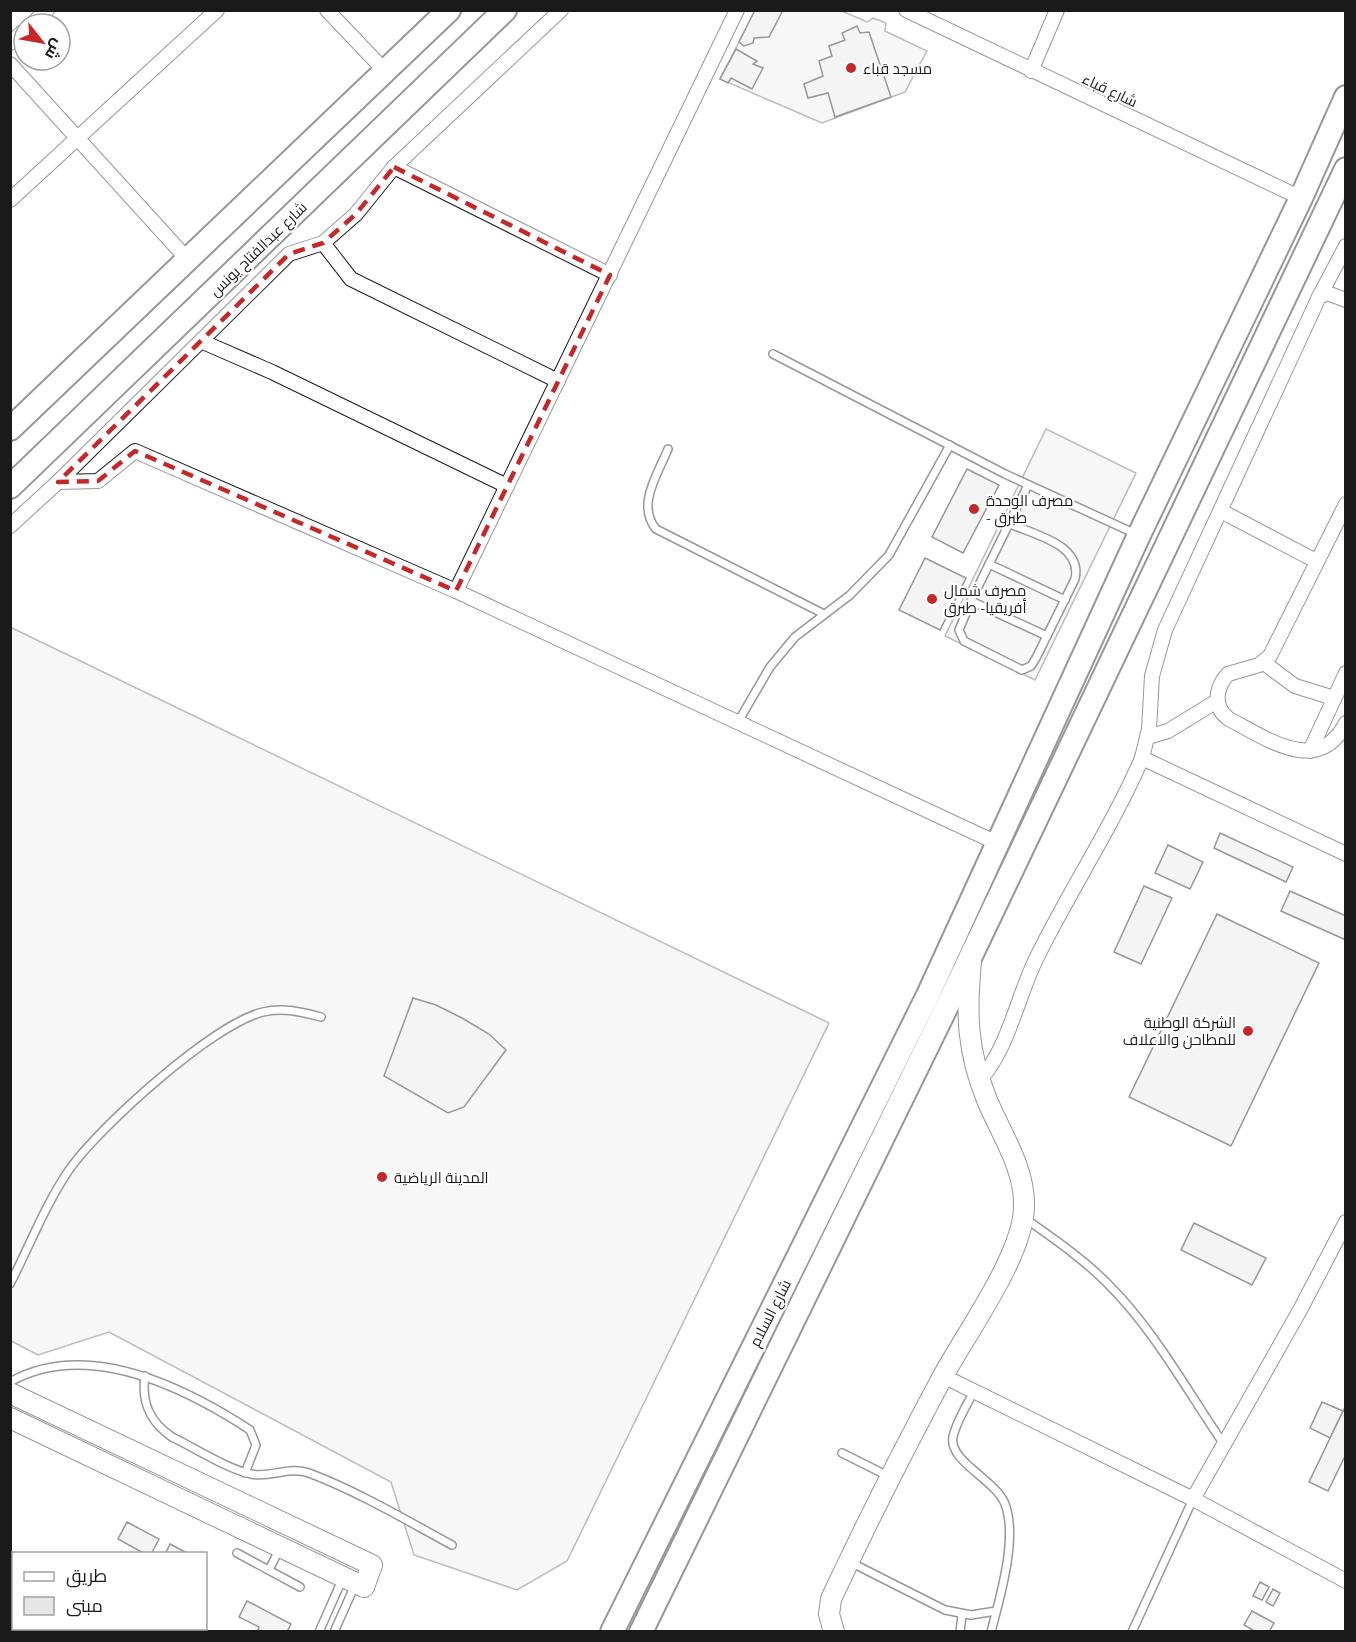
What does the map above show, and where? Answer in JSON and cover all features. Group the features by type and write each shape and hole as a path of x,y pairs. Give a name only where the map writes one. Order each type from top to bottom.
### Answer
{"highway":[{"path":"10,429 449,10"},
{"name":"شارع عبدالفتاح يونس","path":"10,487 505,10"},
{"name":"شارع السلام","path":"612,1632 928,995 1139,536 1346,97"},
{"name":"شارع السلام","path":"640,1632 950,1002 1346,169"}],"main road":[{"path":"834,1632 830,1621 829,1606 849,1562 943,1376 1009,1259 1024,1217 1024,1191 1017,1167 979,1081 971,1053 967,1026 971,957"},
{"path":"10,1393 372,1564 354,1583 10,1418"}],"street":[{"path":"10,200 217,10"},
{"path":"327,10 385,71"},
{"path":"10,526 202,342 289,254 323,243 356,214 394,167 561,10"},
{"path":"456,591 737,10"},
{"name":"شارع قباء","path":"906,10 1300,198"},
{"path":"1031,71 1057,10"},
{"path":"10,64 188,260"},
{"path":"394,167 610,275"},
{"path":"323,243 351,279 558,381"},
{"path":"979,1081 994,1062 1025,982 1058,914 1142,759 1148,737 1150,692 1157,653 1319,297 1346,246"},
{"path":"1319,297 1328,293 1346,300"},
{"path":"202,342 272,372 507,486"},
{"path":"58,482 98,481 135,451 456,591 997,843"},
{"path":"1346,504 1273,651 1264,663 1228,674 1221,684 1217,701 1221,712 1229,719 1284,747 1310,751 1321,748 1335,740 1346,723"},
{"path":"1221,511 1316,561"},
{"path":"1264,663 1295,686 1334,698"},
{"path":"1310,751 1346,673"},
{"path":"1148,737 1168,731 1217,701"},
{"path":"1142,759 1346,854"},
{"path":"1193,1499 1300,1310 1346,1222"},
{"path":"943,1376 1193,1499 1346,1581"}],"lane":[{"path":"773,354 1028,485 1139,536"},
{"path":"738,722 782,650 802,630 864,583 889,555 950,445"},
{"path":"668,449 648,499 649,518 656,529 824,614"},
{"path":"1008,523 1061,547 1072,555 1077,573 1031,666 1022,670 1014,668 962,639 960,627 1008,523 1028,485"},
{"path":"989,564 1065,600"},
{"path":"971,601 1047,636"},
{"path":"10,1284 58,1188 79,1157 104,1130 157,1082 202,1046 244,1018 279,1009 321,1017"},
{"path":"1024,1217 1073,1253 1121,1297 1148,1332 1223,1443"},
{"path":"10,1382 34,1372 80,1365 102,1366 145,1376 250,1430 256,1445 245,1473"},
{"path":"145,1376 144,1400 154,1421 162,1430 245,1473 259,1475 288,1470 308,1473 378,1504 452,1545"},
{"path":"974,1391 953,1436 952,1447 957,1456 994,1487 1007,1512 1009,1523 1007,1556 990,1632"},
{"path":"842,1453 892,1477"},
{"path":"1132,1632 1193,1499"},
{"path":"268,1570 280,1547"},
{"path":"237,1553 300,1587"},
{"path":"849,1562 937,1607 962,1614 996,1611"},
{"path":"321,1631 354,1583"},
{"path":"334,1632 354,1583"},
{"path":"960,1632 962,1614"}],"highlighted area":[{"path":"394,167 610,275 456,591 135,451 98,481 58,482 289,254 323,243 356,214"}],"shaded area":[{"path":"755,11 842,11 867,22 873,18 886,23 885,31 927,51 905,92 822,123 720,79"},
{"path":"1046,429 1136,473 1035,680 945,636"},
{"name":"المدينة الرياضية","path":"10,627 829,1023 567,1561 517,1590 414,1555 391,1482 109,1332 38,1355 11,1341"}],"building":[{"path":"755,10 783,10 769,37 754,38 753,43 744,46 739,42"},
{"name":"مسجد قباء","path":"857,26 860,33 869,32 891,97 835,117 828,93 808,98 804,84 823,76 819,61 832,56 829,46 845,40 842,33"},
{"path":"736,49 757,61 753,64 763,68 752,89 731,78 728,83 720,79"},
{"path":"967,469 999,485 963,553 932,537"},
{"path":"925,558 966,578 940,630 899,610"},
{"path":"1220,833 1293,867 1286,882 1214,848"},
{"path":"1168,845 1203,862 1190,889 1155,873"},
{"path":"1144,886 1172,898 1141,964 1114,952"},
{"path":"1290,891 1346,916 1346,940 1281,911"},
{"path":"1217,914 1319,963 1231,1146 1129,1097"},
{"path":"413,998 436,1005 462,1018 489,1034 506,1050 464,1107 448,1113 384,1076"},
{"path":"1194,1223 1266,1258 1252,1285 1181,1250"},
{"path":"1322,1402 1343,1411 1330,1438 1310,1428"},
{"path":"1346,1405 1346,1454 1328,1491 1309,1482"},
{"path":"127,1522 159,1539 152,1552 141,1552 118,1539"},
{"path":"170,1544 185,1552 166,1552"},
{"path":"1260,1582 1269,1587 1262,1600 1253,1596"},
{"path":"1273,1589 1280,1593 1273,1606 1266,1602"},
{"path":"247,1601 291,1624 287,1632 257,1632 259,1627 239,1617"},
{"path":"1252,1611 1274,1623 1269,1632 1256,1632 1244,1625"}],"place":[{"name":"مسجد قباء","path":"851,68"},
{"name":"مصرف الوحدة - طبرق","path":"974,509"},
{"name":"مصرف شمال أفريقيا- طبرق","path":"932,599"},
{"name":"الشركة الوطنية للمطاحن والاعلاف","path":"1248,1031"},
{"name":"المدينة الرياضية","path":"382,1177"}]}
